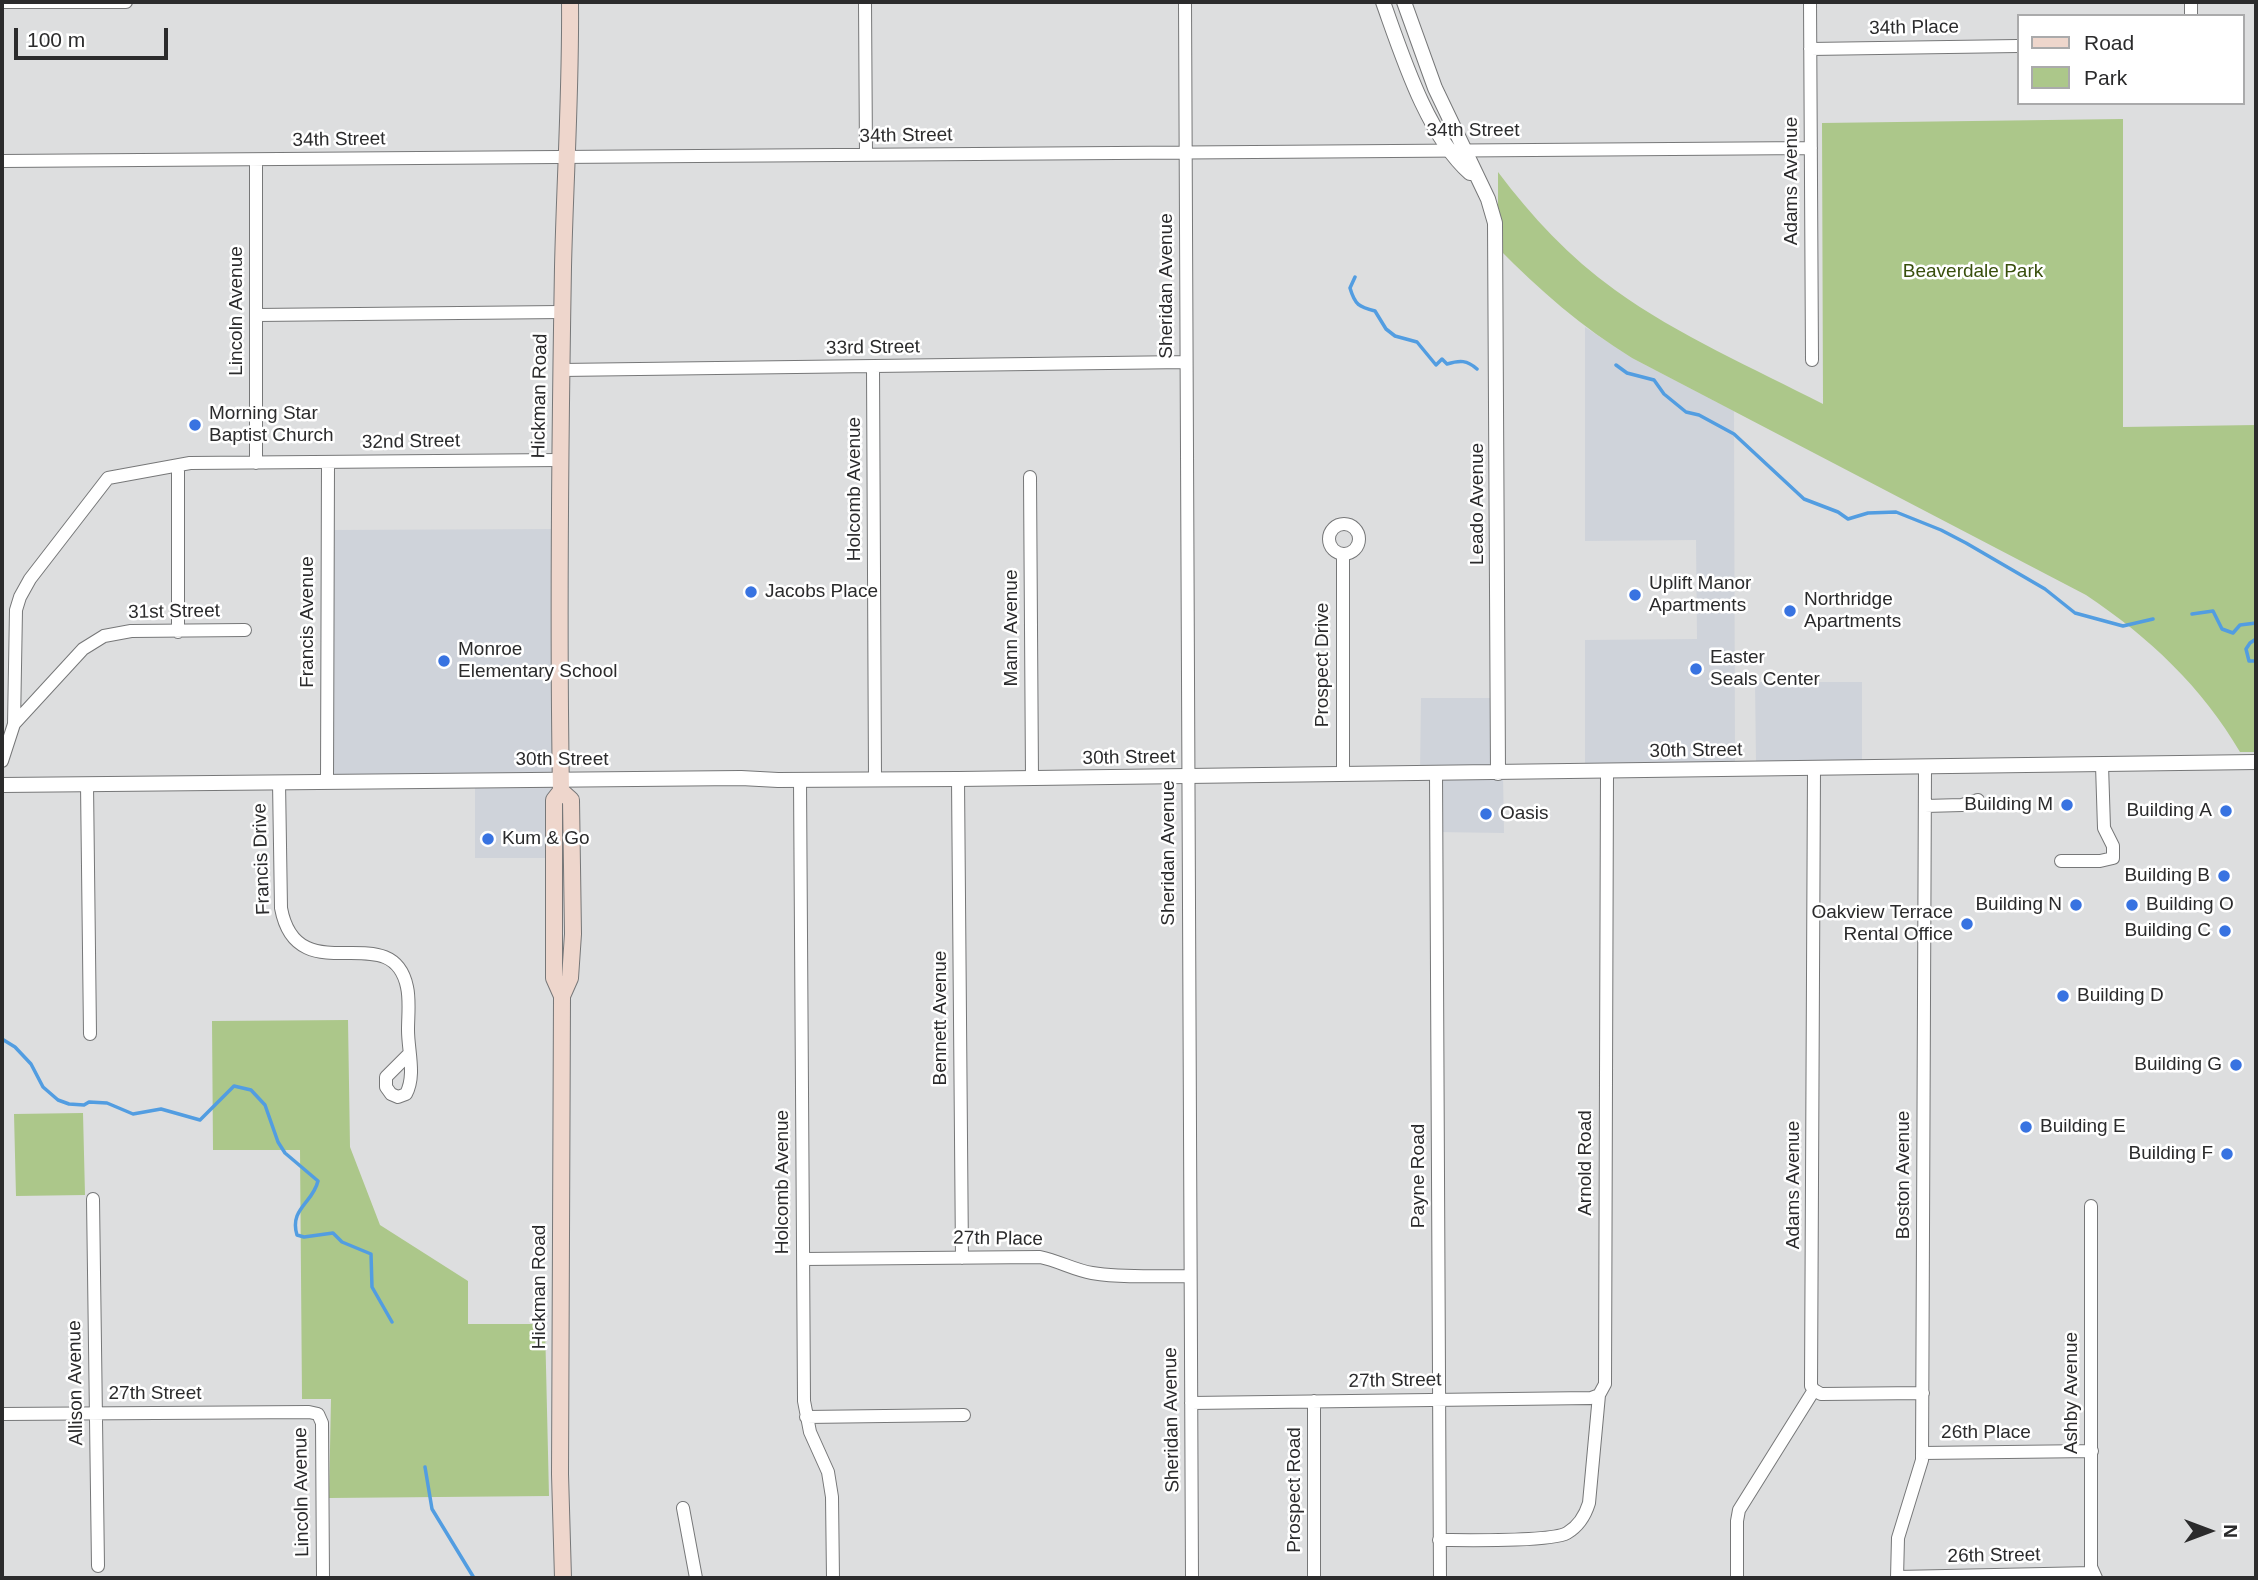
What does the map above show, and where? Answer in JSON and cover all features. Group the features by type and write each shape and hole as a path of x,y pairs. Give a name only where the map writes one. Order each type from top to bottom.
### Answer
{"main road":[{"name":"Hickman Road","path":"563,1578 560,1474 562,996 570,978 573,894 571,800 561,785 560,460 570,2"}],"street":[{"path":"2,2 126,2"},
{"path":"865,2 866,155"},
{"name":"Sheridan Avenue","path":"1185,2 1192,1578"},
{"path":"1383,2 1405,61 1448,150 1476,179"},
{"path":"1404,2 1423,59 1476,179"},
{"name":"Adams Avenue","path":"1810,2 1812,360"},
{"name":"34th Place","path":"1811,49 2016,46"},
{"name":"34th Street","path":"2,161 1811,148"},
{"name":"Lincoln Avenue","path":"256,160 256,463"},
{"name":"Leado Avenue","path":"1476,179 1488,199 1496,223 1498,773"},
{"path":"256,315 562,313"},
{"name":"33rd Street","path":"561,370 1186,362"},
{"name":"Holcomb Avenue","path":"873,368 875,779"},
{"name":"32nd Street","path":"14,724 16,610 20,597 30,579 108,478 178,465 560,460"},
{"name":"Francis Avenue","path":"327,782 328,462"},
{"path":"178,465 178,632"},
{"name":"Mann Avenue","path":"1030,477 1032,778"},
{"name":"Prospect Drive","path":"1343,555 1343,774"},
{"name":"31st Street","path":"14,724 91,642 117,632 245,630"},
{"path":"2,761 14,724"},
{"name":"30th Street","path":"2,785 327,782 561,785 741,778 958,779 2256,762"},
{"path":"2061,861 2100,861 2113,858 2113,846 2104,828 2102,765"},
{"name":"Boston Avenue","path":"1897,1578 1898,1538 1913,1494 1922,1452 1924,768"},
{"name":"Adams Avenue","path":"1814,769 1811,1386 1814,1390"},
{"name":"Arnold Road","path":"1439,1540 1556,1537 1577,1526 1590,1503 1599,1395 1605,1384 1607,771"},
{"name":"Payne Road","path":"1436,773 1440,1578"},
{"name":"Bennett Avenue","path":"958,779 961,1258"},
{"name":"Holcomb Avenue","path":"800,780 806,1417 828,1472 832,1497 833,1578"},
{"name":"Francis Drive","path":"279,782 281,908 288,932 307,949 327,953 371,953 394,963 407,988 408,1055"},
{"path":"87,784 90,1034"},
{"path":"1924,806 1962,805 1978,800"},
{"name":"Allison Avenue","path":"93,1199 99,1566"},
{"name":"Ashby Avenue","path":"2091,1206 2094,1576"},
{"name":"27th Place","path":"803,1259 1040,1257 1093,1274 1190,1276"},
{"path":"1737,1578 1739,1510 1814,1390 1821,1394 1923,1393"},
{"name":"27th Street","path":"1191,1403 1591,1398 1599,1395"},
{"name":"Prospect Road","path":"1314,1401 1314,1578"},
{"name":"Lincoln Avenue","path":"309,1412 318,1415 322,1423 323,1578"},
{"name":"27th Street","path":"2,1414 309,1412"},
{"path":"806,1417 964,1415"},
{"name":"26th Place","path":"1922,1452 2092,1451"},
{"path":"683,1508 696,1578"},
{"name":"26th Street","path":"1897,1578 2094,1576"}],"shaded area":[{"path":"1585,327 1632,358 1734,411 1735,762 1756,761 1755,682 1862,682 1862,768 1585,772 1585,640 1697,639 1696,540 1585,541"},
{"name":"Monroe Elementary School","path":"560,529 561,858 475,858 475,781 327,782 328,530"},
{"path":"1421,698 1498,698 1504,833 1436,832 1436,774 1420,774"}],"green space":[{"name":"Beaverdale Park","path":"2123,119 2123,427 2256,425 2256,752 2240,752 2209,706 2172,665 2131,628 2086,595 1632,358 1562,307 1498,248 1498,172 1552,236 1615,290 1690,337 1823,404 1822,123"},
{"path":"348,1020 350,1147 380,1225 468,1281 468,1324 545,1324 549,1496 329,1498 331,1399 302,1399 300,1150 213,1150 212,1021"},
{"path":"83,1113 85,1195 16,1196 14,1114"}],"waterway":[{"path":"1355,277 1350,288 1356,302 1375,311 1386,329 1395,336 1417,342 1436,365 1442,359 1447,364 1467,362 1477,369"},
{"path":"1616,365 1627,373 1654,380 1664,394 1686,412 1699,415 1734,434 1804,499 1838,512 1848,519 1868,513 1896,512 1941,530 2045,589 2075,613 2123,626 2153,619"},
{"path":"2192,614 2213,611 2222,629 2233,633 2240,625 2256,623"},
{"path":"2256,639 2246,649 2249,661 2256,661"},
{"path":"2,1039 15,1047 31,1064 43,1087 58,1100 69,1104 107,1103 133,1114 161,1109 200,1120 234,1086 251,1090 265,1105 278,1142 285,1153 318,1181 296,1219 297,1235 304,1237 333,1233 342,1242 371,1254 372,1287 392,1322"},
{"path":"425,1467 432,1509 474,1578"}],"place":[{"name":"Morning Star Baptist Church","path":"195,425"},
{"name":"Jacobs Place","path":"751,592"},
{"name":"Uplift Manor Apartments","path":"1635,595"},
{"name":"Northridge Apartments","path":"1790,611"},
{"name":"Monroe Elementary School","path":"444,661"},
{"name":"Easter Seals Center","path":"1696,669"},
{"name":"Building M","path":"2067,805"},
{"name":"Building A","path":"2226,811"},
{"name":"Oasis","path":"1486,814"},
{"name":"Kum & Go","path":"488,839"},
{"name":"Building B","path":"2224,876"},
{"name":"Building N","path":"2076,905"},
{"name":"Building O","path":"2132,905"},
{"name":"Oakview Terrace Rental Office","path":"1967,924"},
{"name":"Building C","path":"2225,931"},
{"name":"Building D","path":"2063,996"},
{"name":"Building G","path":"2236,1065"},
{"name":"Building E","path":"2026,1127"},
{"name":"Building F","path":"2227,1154"}]}
